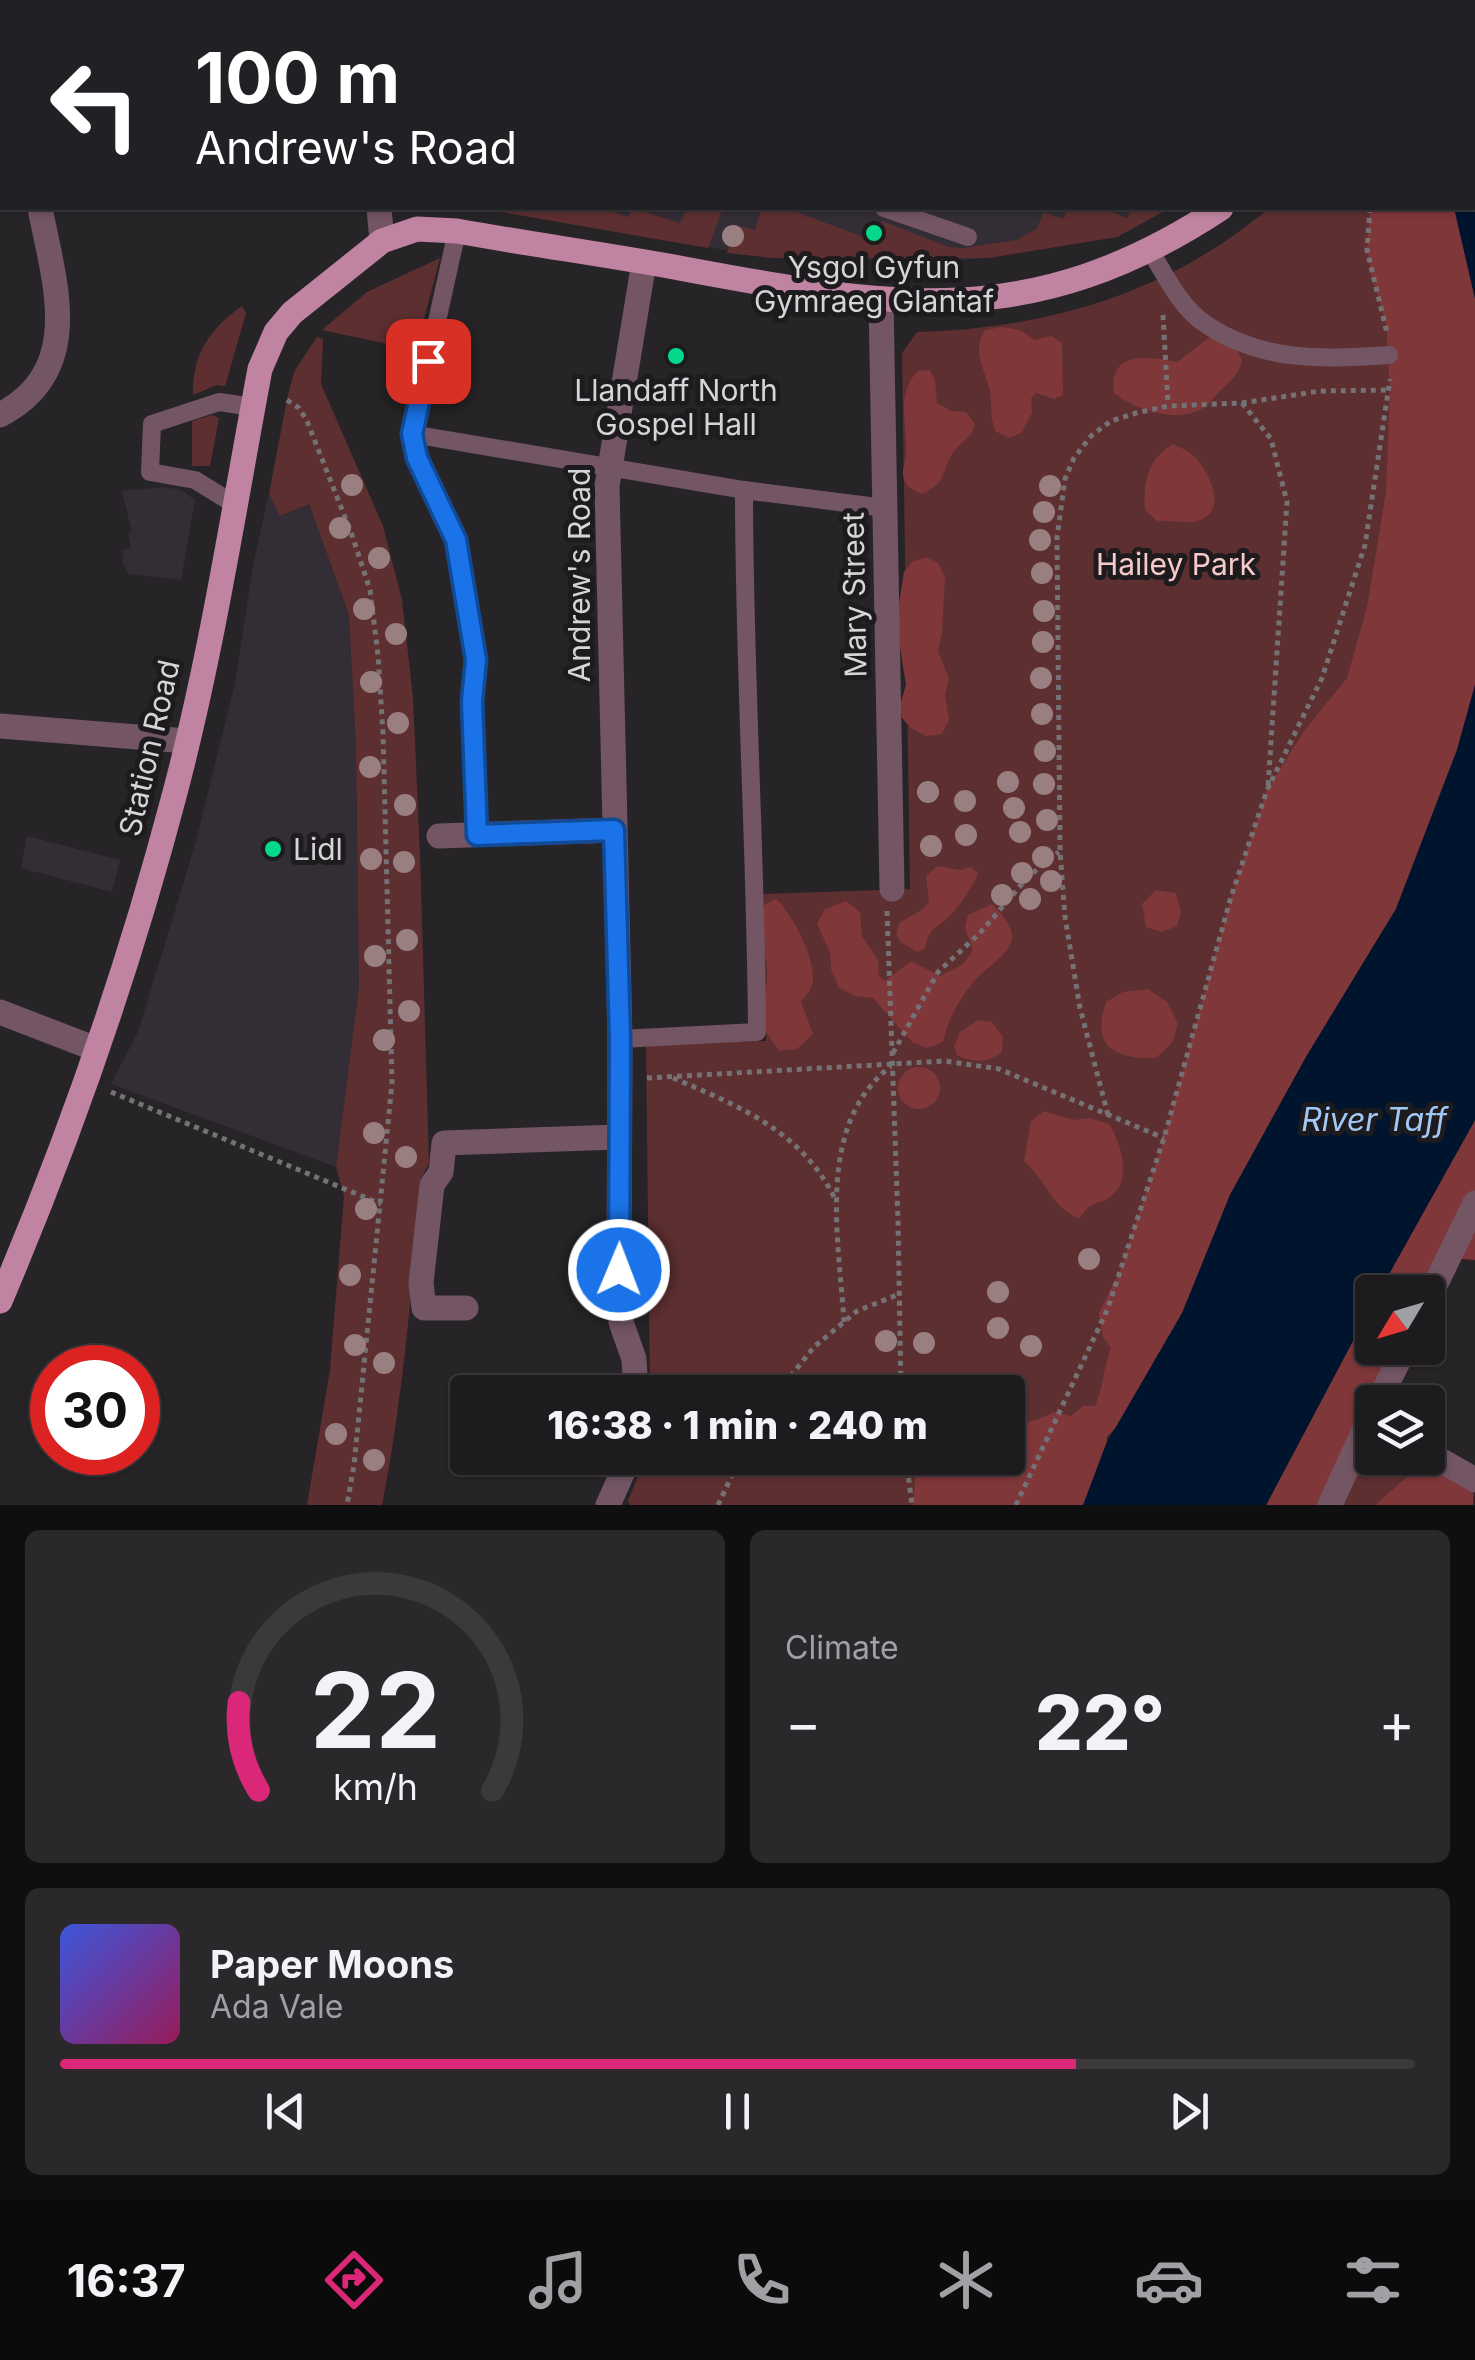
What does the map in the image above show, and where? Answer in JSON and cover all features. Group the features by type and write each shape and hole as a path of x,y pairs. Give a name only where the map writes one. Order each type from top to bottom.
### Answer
{"main road":[{"path":"382,241 418,229 457,231 781,288 881,301 936,303 1025,294 1110,269 1218,210"},
{"name":"Station Road","path":"0,1301 85,1081 156,862 188,742 260,369 276,332 318,290 382,241"}],"street":[{"path":"0,415 37,385 57,343 60,321 40,210"},
{"path":"380,210 382,241"},
{"name":"Andrew's Road","path":"635,1375 634,1359 621,1322 617,1080 620,1039 608,469 644,262"},
{"name":"Mary Street","path":"881,301 892,889"},
{"path":"0,726 188,742"},
{"path":"439,836 614,830"},
{"path":"0,1012 96,1049"},
{"path":"466,1308 424,1308 421,1283 432,1185 441,1172 444,1143 618,1138"},
{"path":"1440,1275 1475,1203"},
{"path":"1330,1505 1355,1452"},
{"path":"1445,1463 1475,1480"},
{"path":"608,1505 621,1475"}],"lane":[{"path":"890,210 968,236"},
{"path":"457,231 412,434 417,458 456,540 476,660 472,701 477,835"},
{"path":"1150,250 1198,319 1237,341 1275,354 1311,358 1389,356"},
{"path":"234,504 195,480 150,472 152,424 219,402 253,408"},
{"path":"412,434 608,469 885,508"},
{"path":"620,1039 757,1032 744,490"}],"path":[{"path":"1016,1505 1108,1308 1164,1138 1232,897 1267,790 1322,678 1365,545 1390,390 1386,324 1367,250 1370,210"},
{"path":"1168,406 1163,312 1170,283"},
{"path":"1108,1115 1080,1008 1065,917 1060,851 1057,538 1065,478 1091,436 1111,421 1168,406 1242,403 1320,391 1390,390"},
{"path":"287,400 299,408 307,421 352,535 370,590 378,655 392,1084 347,1505"},
{"path":"1242,403 1272,439 1286,502 1267,790"},
{"path":"891,1056 938,972 980,933 1028,877 1060,851"},
{"path":"887,915 899,1375"},
{"path":"617,1080 944,1062 999,1070 1164,1138"},
{"path":"844,1322 836,1173 852,1118 875,1078 894,1064"},
{"path":"670,1077 760,1117 786,1135 824,1174 837,1202"},
{"path":"85,1081 381,1204"},
{"path":"792,1375 814,1347 857,1311 897,1295"},
{"path":"718,1505 732,1475"},
{"path":"908,1475 912,1505"}],"shaded area":[{"name":"Ysgol Gyfun Gymraeg Glantaf","path":"490,210 1166,210 1117,237 988,258 772,258"},
{"path":"1370,210 1458,210 1475,279 1475,685 1457,750 1396,909 1306,1057 1230,1195 1186,1305 1141,1400 1107,1437 1103,1505 913,1505 916,1475 1025,1475 1025,1423 1053,1412 1071,1416 1083,1406 1095,1406 1098,1399 1111,1348 1103,1337 1099,1313 1120,1270 1164,1138 1231,897 1267,790 1304,731 1347,678 1367,607 1386,492 1390,390 1386,324 1367,250"},
{"path":"985,330 1020,330 1035,340 1051,336 1062,343 1063,395 1054,399 1036,393 1031,399 1032,413 1021,433 1009,438 995,431 990,391 979,353"},
{"path":"1214,334 1232,342 1242,360 1234,377 1203,408 1181,415 1157,413 1114,393 1117,369 1124,363 1143,358 1177,362"},
{"path":"930,370 937,403 951,411 966,412 975,424 954,451 939,482 922,494 909,487 903,476 904,401 918,371"},
{"path":"1173,444 1194,456 1214,491 1213,509 1197,521 1157,521 1145,510 1149,472 1158,456"},
{"path":"164,487 181,490 195,500 181,580 129,574 123,564 123,549 131,548 128,533 132,532 122,491"},
{"path":"269,494 281,516 309,504 349,615 356,748 359,986 336,1167 111,1084 138,1032 195,845 235,683 254,560"},
{"path":"927,557 938,563 945,577 938,651 949,679 945,695 949,720 942,734 926,736 902,718 900,705 906,685 896,622 904,572 912,562"},
{"path":"27,836 120,860 112,892 21,868"},
{"path":"937,866 960,870 971,867 978,873 957,907 918,952 900,942 896,934 899,923 929,902 926,876"},
{"path":"1156,890 1176,893 1181,912 1177,926 1162,932 1146,927 1142,904"},
{"path":"776,899 803,941 813,979 801,1002 813,1034 797,1049 780,1051 762,1017 767,967 760,920 765,904"},
{"path":"846,901 860,912 862,936 878,960 879,976 885,981 911,961 940,976 963,964 973,950 965,928 968,915 992,904 1005,919 1011,931 1007,949 957,1005 943,1042 927,1048 912,1042 873,998 839,988 831,969 830,952 817,924 825,909"},
{"path":"1148,989 1167,1002 1178,1023 1172,1043 1156,1058 1118,1053 1104,1040 1102,1017 1106,1002 1123,992"},
{"path":"978,1020 992,1022 1003,1037 1002,1052 980,1061 957,1055 954,1047 960,1032"},
{"path":"919,1067 934,1073 940,1088 934,1103 919,1109 904,1103 898,1088 904,1073"},
{"path":"1044,1111 1073,1120 1089,1118 1109,1124 1117,1141 1123,1162 1121,1182 1110,1197 1091,1206 1079,1219 1061,1207 1024,1161 1031,1121"},
{"path":"1475,1120 1475,1260 1448,1258 1438,1275 1388,1275"},
{"path":"1355,1337 1355,1365 1397,1365 1387,1385 1355,1385 1355,1453 1330,1505 1266,1505"},
{"path":"1445,1464 1474,1482 1473,1505 1375,1505 1409,1475 1445,1475"}],"green space":[{"path":"490,210 609,210 628,217 631,210 638,210 680,223 686,210 722,210 708,248"},
{"path":"760,210 791,210 874,241 882,221 949,247 963,248 1017,240 1037,228 1044,212 1063,219 1067,210 1106,210 1127,218 1131,210 1166,210 1117,237 988,258 772,258 727,253 734,225 755,230"},
{"name":"Hailey Park","path":"1266,210 1441,210 1472,447 1061,1505 630,1505 638,1475 1025,1475 1025,1375 650,1375 646,1044 766,1041 763,894 910,889 902,353 917,332 1013,323 1059,314 1148,284 1190,263"},
{"path":"440,258 416,350 322,330 367,292"},
{"path":"242,306 246,313 225,386 217,385 193,395 196,367 205,344"},
{"path":"317,337 323,339 321,384 383,526 402,600 413,698 429,1163 421,1179 401,1384 382,1505 307,1505 330,1370 344,1196 336,1167 359,986 356,748 349,615 309,504 280,516 269,494 295,370"},
{"path":"212,415 219,418 210,466 192,466 192,421"},
{"path":"1355,1454 1355,1475 1409,1475 1375,1505 1330,1505"}],"water":[{"path":"1454,210 1475,210 1475,299"},
{"name":"River Taff","path":"1475,685 1475,1120 1388,1275 1355,1275 1355,1337 1266,1505 1083,1505 1106,1444 1182,1313 1230,1195 1306,1057 1396,909 1457,750"}],"place":[{"name":"Ysgol Gyfun Gymraeg Glantaf","path":"874,233"},
{"name":"Llandaff North Gospel Hall","path":"676,356"},
{"name":"Lidl","path":"273,849"}],"route":[{"path":"428,361 412,434 417,458 456,540 476,660 472,701 477,835 614,830 620,1039 619,1270"}]}
